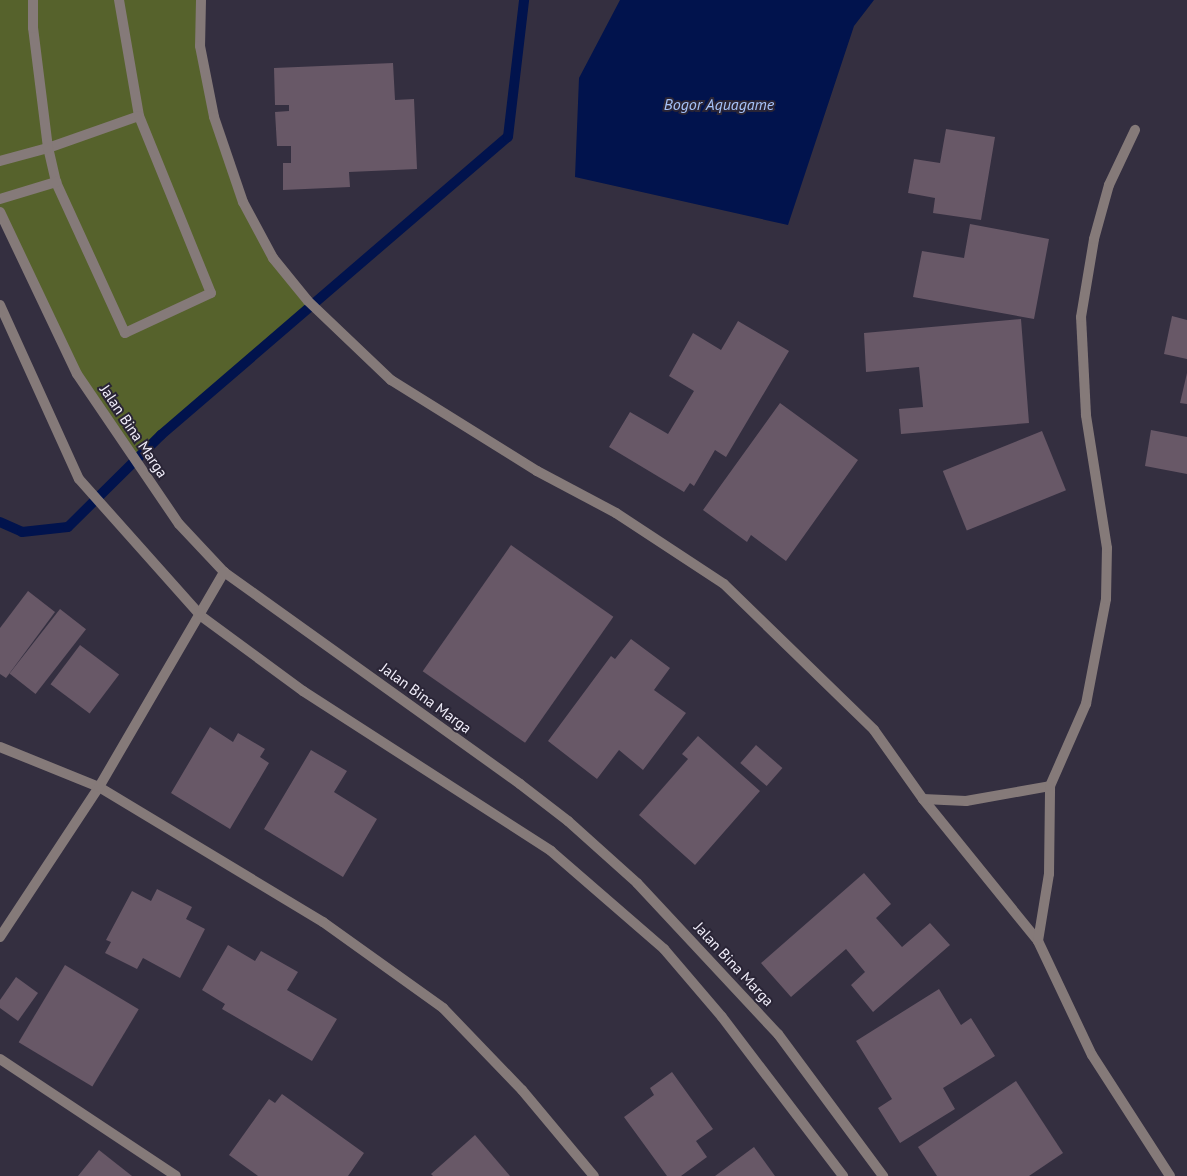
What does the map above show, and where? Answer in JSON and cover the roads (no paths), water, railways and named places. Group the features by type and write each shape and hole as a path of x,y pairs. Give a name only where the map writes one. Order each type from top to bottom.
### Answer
{"street":[{"path":"33,0 33,28 48,148 56,182 125,333 211,293 139,116 119,0"},
{"path":"201,0 200,46 214,117 242,202 273,258 308,301 390,380 537,471 616,513 724,584 874,730 922,799 1038,941 1092,1055 1170,1176"},
{"path":"0,161 48,148 139,116"},
{"path":"1038,941 1049,874 1050,786 1086,704 1106,599 1107,548 1086,415 1081,317 1086,278 1107,194 1135,130"},
{"path":"0,199 56,182"},
{"name":"Jalan Bina Marga","path":"0,212 77,374 179,524 224,572 568,820 630,877 778,1034 883,1176"},
{"path":"0,305 79,478 145,556 201,616 303,691 551,852 664,949 722,1017 843,1176"},
{"path":"0,937 99,787 177,650 201,616 224,572"},
{"path":"0,747 99,787 322,922 443,1008 522,1090 594,1176"},
{"path":"922,799 966,801 1050,786"},
{"path":"0,1059 176,1176"}],"water":[{"name":"Bogor Aquagame","path":"620,0 874,0 854,26 788,225 575,177 579,78"}],"waterway":[{"path":"0,522 22,532 68,527 161,435 508,137 524,0"}]}
